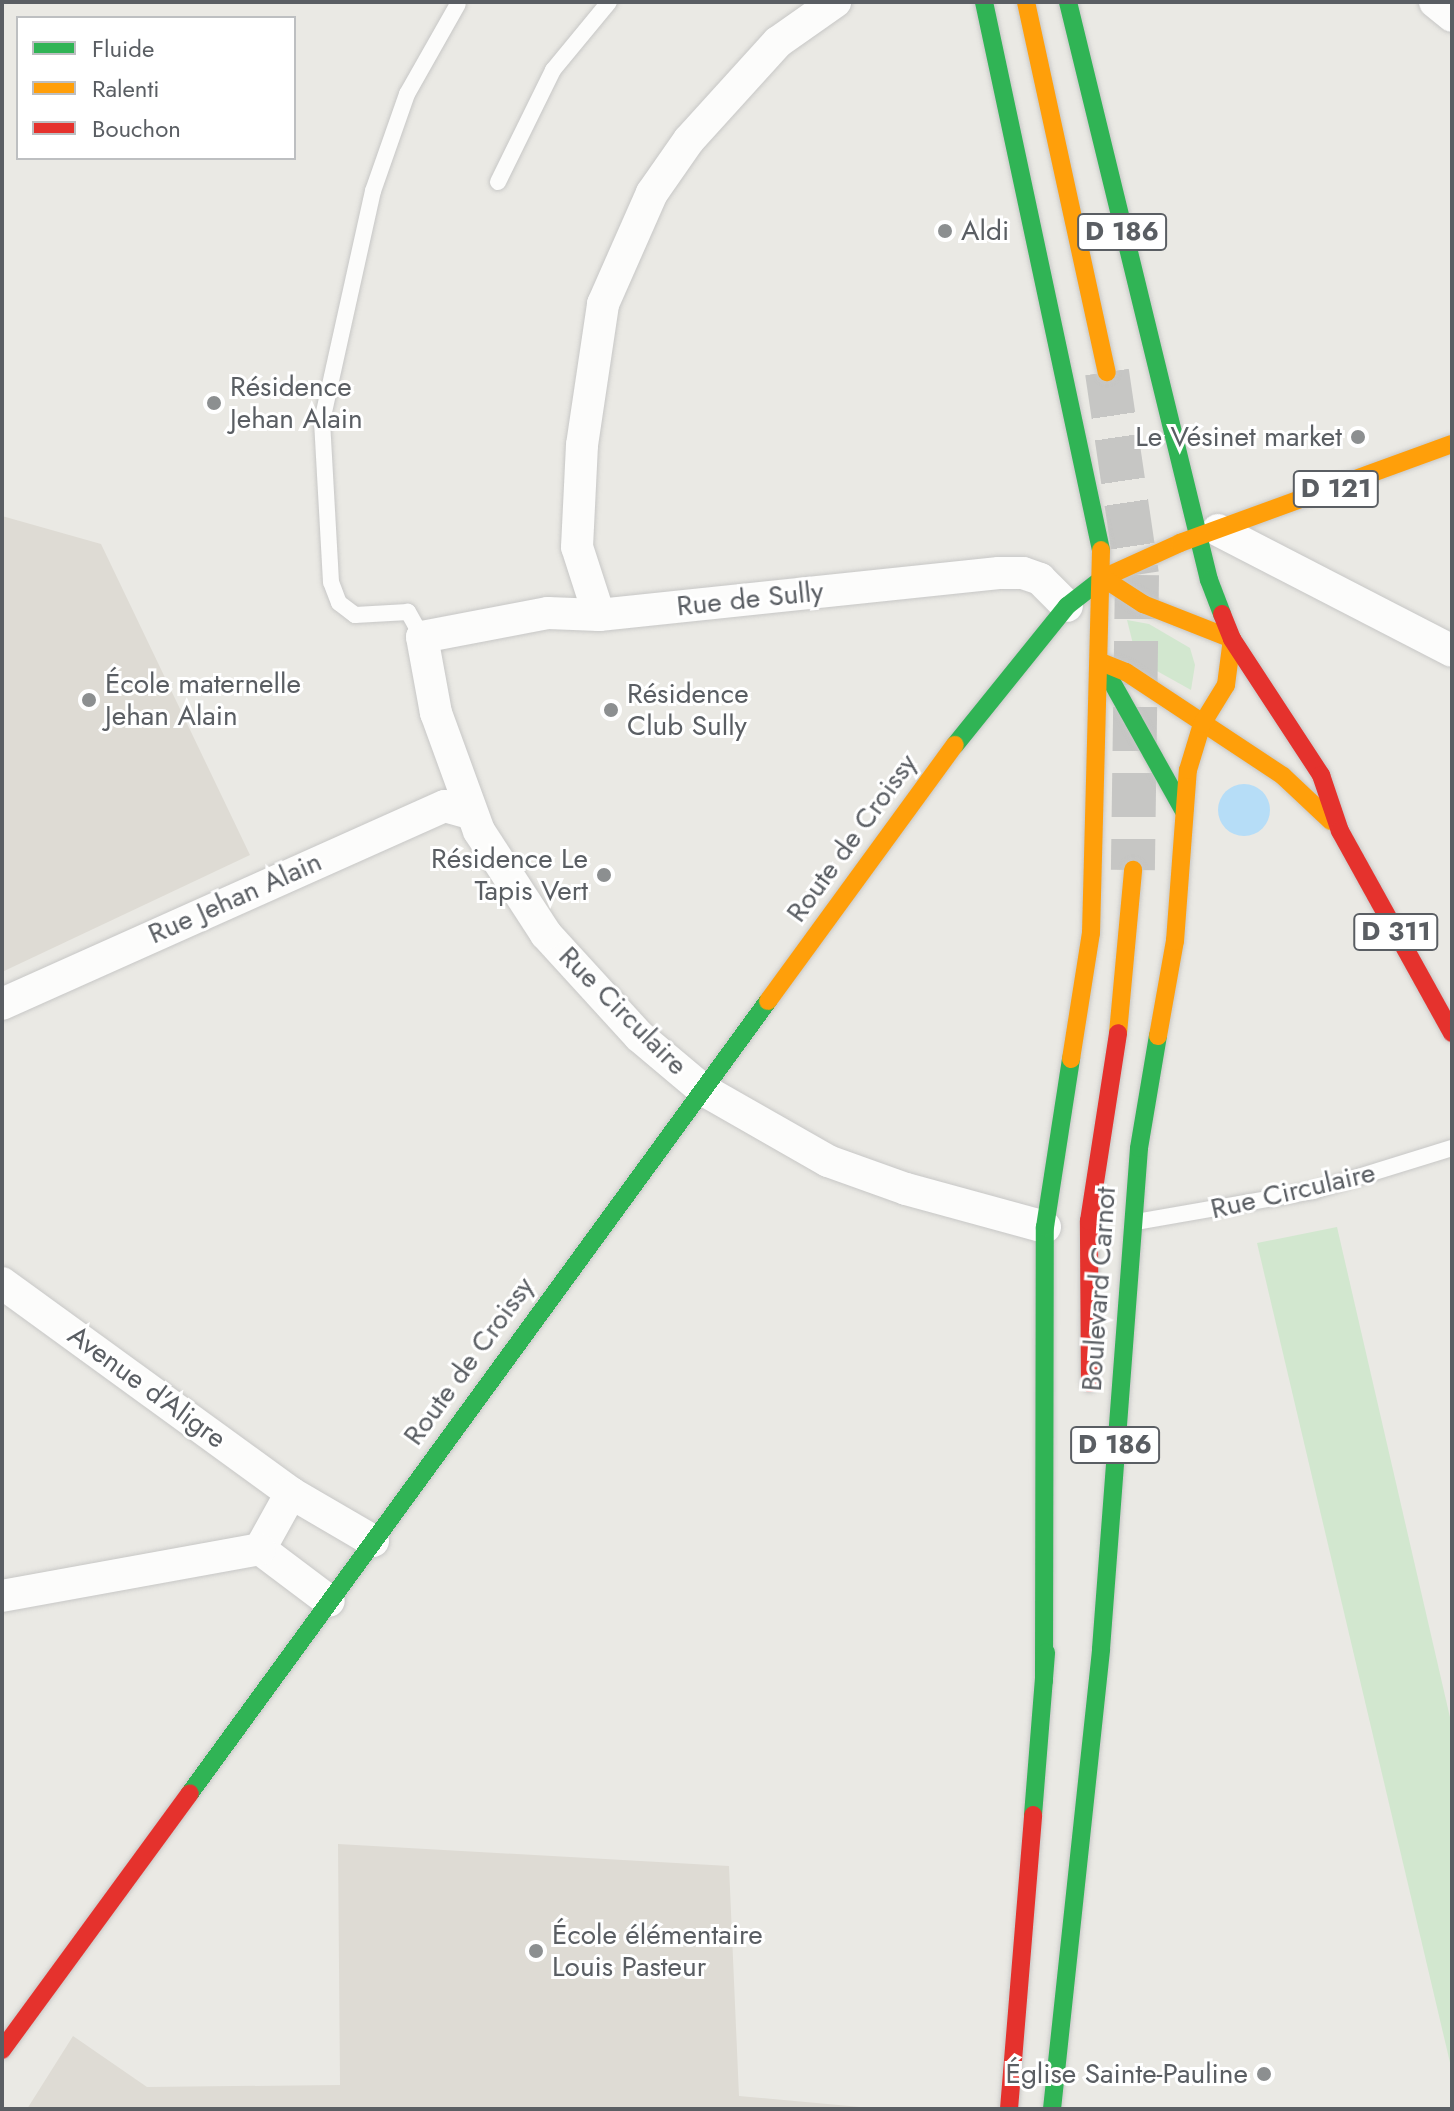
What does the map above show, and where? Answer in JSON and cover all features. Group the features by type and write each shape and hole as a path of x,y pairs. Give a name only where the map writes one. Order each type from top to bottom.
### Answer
{"main road":[{"name":"D 186","path":"984,2 1082,447 1103,578 1101,662"},
{"name":"D 186","path":"1026,2 1107,372"},
{"name":"D 186","path":"1068,2 1176,462 1206,534 1232,639 1226,685 1202,724 1188,770 1184,811"},
{"name":"D 121","path":"1206,534 1452,444"},
{"name":"Route de Croissy","path":"2,2050 702,1089 984,708 1067,606 1103,578 1206,534"},
{"path":"1103,578 1143,604 1232,639 1321,775 1340,831"},
{"path":"1067,606 1184,811"},
{"path":"1101,662 1126,672 1283,776 1340,831"},
{"name":"Boulevard Carnot","path":"1044,1681 1045,1227 1056,1137 1086,979 1100,763 1101,662"},
{"name":"Boulevard Carnot","path":"1052,2109 1101,1649 1122,1315 1131,1222 1175,941 1184,811"},
{"name":"D 311","path":"1340,831 1452,1033"},
{"name":"Boulevard Carnot","path":"1088,1399 1093,1340 1087,1277 1094,1170 1128,967 1133,870"},
{"name":"Boulevard Carnot","path":"1070,1381 1073,1335 1087,1277"},
{"name":"Boulevard Carnot","path":"1009,2109 1065,1460"},
{"name":"Boulevard Carnot","path":"1060,2012 1072,1730"}],"street":[{"path":"599,615 577,547 582,445 603,304 652,193 689,140 778,42 835,2"},
{"path":"1435,2 1452,16"},
{"path":"1206,534 1452,651"},
{"name":"Rue de Sully","path":"422,637 548,613 599,615 1011,573 1040,579 1067,606"},
{"name":"Rue Circulaire","path":"422,637 436,713 470,813 510,883 587,983 702,1089 828,1161 906,1189 1045,1227"},
{"name":"Rue Jehan Alain","path":"2,1004 445,806 470,813"},
{"name":"Avenue d'Aligre","path":"2,1283 291,1493 373,1541"},
{"path":"260,1549 291,1493"},
{"path":"2,1596 260,1549 329,1601"}],"lane":[{"path":"498,182 553,70 609,2"},
{"path":"422,637 408,612 355,615 339,603 330,568 322,421 373,191 407,94 458,4"},
{"name":"Rue Circulaire","path":"1131,1222 1313,1191 1452,1148"},
{"path":"1088,1399 1122,1315"}],"shaded area":[{"name":"École maternelle Jehan Alain","path":"2,516 101,544 250,855 2,972"},
{"name":"École élémentaire Louis Pasteur","path":"338,1844 729,1866 739,2096 882,2109 27,2109 73,2036 147,2087 340,2085"}],"green space":[{"path":"1127,620 1149,624 1190,648 1195,665 1191,690 1148,666 1133,644"},
{"path":"1337,1227 1452,1726 1452,2071 1257,1243"}],"water":[{"path":"1244,784 1262,792 1270,810 1262,828 1244,836 1226,828 1218,810 1226,792"}],"tunnel":[{"path":"1107,372 1137,575 1133,870"}],"traffic: fast":[{"path":"984,2 1101,550"},
{"path":"1068,2 1209,580 1222,614"},
{"path":"955,745 1067,606 1103,578"},
{"path":"1104,668 1184,811"},
{"path":"190,1793 768,1001"},
{"path":"1052,2109 1101,1649 1139,1148 1158,1036"},
{"path":"1044,1681 1045,1227 1071,1059"},
{"path":"1033,1815 1046,1653"}],"traffic: slow":[{"path":"1026,2 1107,372"},
{"path":"1103,578 1180,543 1452,444"},
{"path":"1071,1059 1091,933 1101,550"},
{"path":"1103,578 1143,604 1232,639"},
{"path":"1158,1036 1175,941 1188,770 1202,724 1226,685 1232,639"},
{"path":"1101,662 1126,672 1283,776 1331,821"},
{"path":"768,1001 955,745"},
{"path":"1118,1033 1133,870"}],"traffic: jam":[{"path":"1222,614 1232,639 1321,775 1340,831 1452,1033"},
{"path":"1090,1383 1089,1221 1118,1033"},
{"path":"2,2050 190,1793"},
{"path":"1009,2109 1033,1815"}],"place":[{"name":"Aldi","path":"945,231"},
{"name":"Résidence Jehan Alain","path":"214,403"},
{"name":"Le Vésinet market","path":"1358,437"},
{"name":"École maternelle Jehan Alain","path":"89,700"},
{"name":"Résidence Club Sully","path":"611,710"},
{"name":"Résidence Le Tapis Vert","path":"604,875"},
{"name":"École élémentaire Louis Pasteur","path":"536,1951"},
{"name":"Église Sainte-Pauline","path":"1264,2074"}]}
